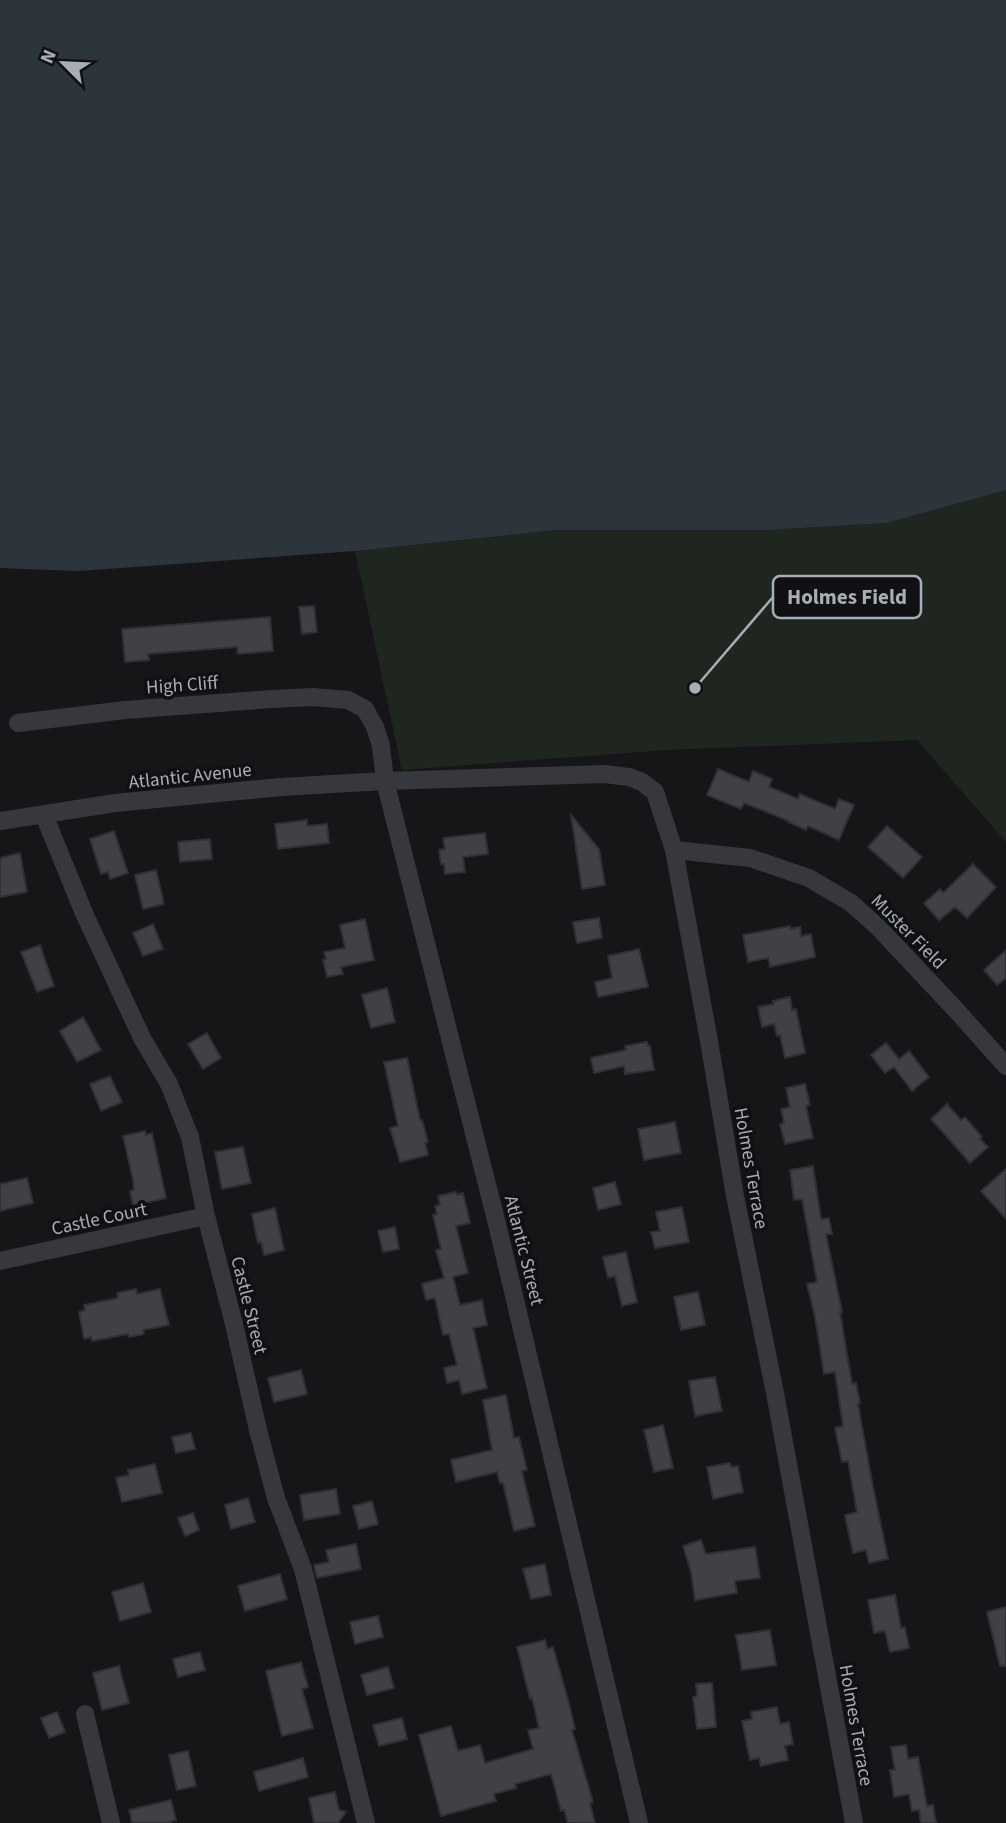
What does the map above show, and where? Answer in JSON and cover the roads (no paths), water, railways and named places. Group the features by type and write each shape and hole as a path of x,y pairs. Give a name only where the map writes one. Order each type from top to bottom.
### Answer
{"street":[{"name":"High Cliff","path":"19,723 125,710 272,699 313,697 348,700"},
{"name":"Atlantic Street","path":"348,700 365,709 381,746 385,781 497,1223 639,1823"},
{"name":"Holmes Terrace","path":"385,781 604,774 629,777 642,782 655,792 674,850 735,1196 775,1393 854,1823"},
{"name":"Atlantic Avenue","path":"0,821 141,801 281,787 385,781"},
{"name":"Castle Street","path":"44,815 84,913 142,1038 169,1084 190,1137 206,1216 276,1498 303,1569 366,1823"},
{"name":"Muster Field","path":"674,850 750,859 809,878 851,904 887,937 1006,1066"},
{"name":"Castle Court","path":"0,1261 206,1216"},
{"path":"85,1714 111,1823"}],"place":[{"name":"Holmes Field","path":"695,688"}]}
